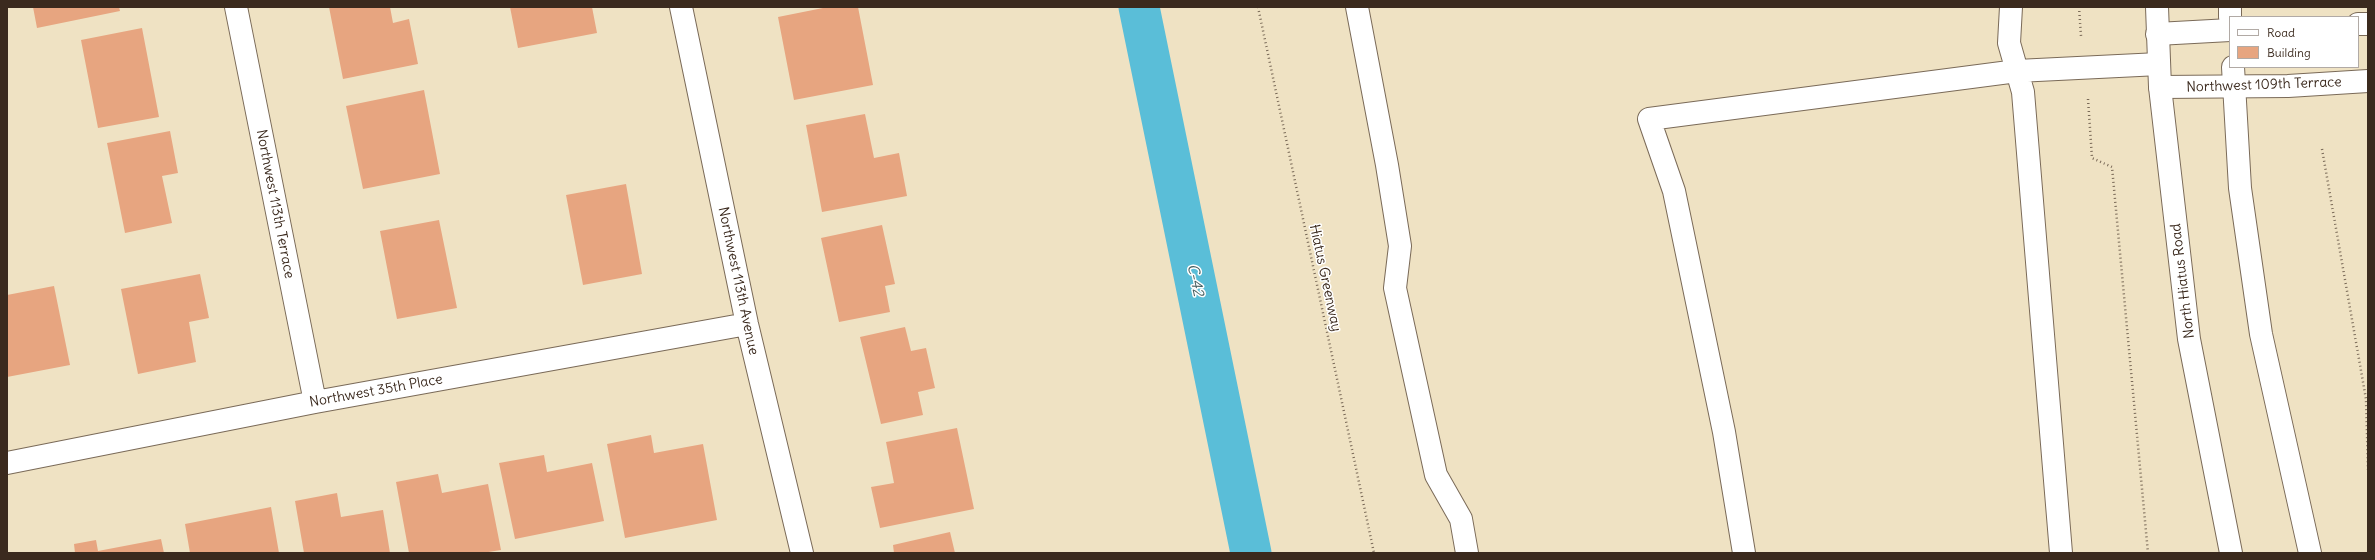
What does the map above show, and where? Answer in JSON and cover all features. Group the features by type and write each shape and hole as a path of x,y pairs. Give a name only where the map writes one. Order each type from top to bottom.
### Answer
{"street":[{"name":"Northwest 113th Terrace","path":"236,7 315,402"},
{"name":"Northwest 113th Avenue","path":"681,7 747,324 802,553"},
{"path":"1356,7 1387,165 1400,246 1396,288 1436,475 1460,519 1467,553"},
{"path":"2011,7 2009,43 2023,92 2060,553"},
{"name":"North Hiatus Road","path":"2156,7 2160,87 2189,339 2231,553"},
{"path":"2157,34 2229,30"},
{"path":"1744,553 1724,432 1674,191 1648,119 2017,71 2159,64"},
{"path":"2234,76 2240,188 2261,334 2310,553"},
{"name":"Northwest 109th Terrace","path":"2160,87 2234,76 2288,86 2368,81"},
{"name":"Northwest 35th Place","path":"7,463 315,402 747,324"}],"path":[{"name":"Hiatus Greenway","path":"1258,7 1374,553"},
{"path":"2080,7 2092,158 2112,166 2148,553"},
{"path":"2322,149 2366,399 2368,470"}],"building":[{"path":"33,7 119,7 120,11 37,28"},
{"path":"329,7 390,7 393,23 409,19 418,64 343,79"},
{"path":"510,7 592,7 597,33 518,48"},
{"path":"828,7 858,7 873,85 794,100 778,17"},
{"path":"142,28 159,117 98,128 81,40"},
{"path":"424,90 440,174 363,189 346,106"},
{"path":"865,114 874,158 899,153 907,196 822,212 806,125"},
{"path":"170,131 178,173 162,176 172,223 125,233 107,143"},
{"path":"626,184 642,274 583,285 566,195"},
{"path":"439,220 457,308 397,319 380,231"},
{"path":"882,225 895,284 885,286 890,312 839,322 821,238"},
{"path":"200,274 209,318 189,322 196,362 138,374 121,289"},
{"path":"54,286 70,365 7,377 7,295"},
{"path":"905,327 911,351 926,348 935,388 918,392 923,415 881,424 860,337"},
{"path":"957,428 974,509 880,528 871,487 894,483 886,442"},
{"path":"651,435 654,453 703,444 717,520 625,538 607,444"},
{"path":"544,455 547,472 592,463 604,521 515,539 499,463"},
{"path":"438,474 442,493 488,484 501,550 482,553 409,553 396,482"},
{"path":"337,493 341,517 383,510 390,553 304,553 295,501"},
{"path":"271,507 279,553 190,553 185,524"},
{"path":"950,532 955,553 894,553 893,545"},
{"path":"161,539 164,553 75,553 74,544 96,540 98,551"}],"waterway":[{"name":"C-42","path":"1139,7 1251,553"}]}
